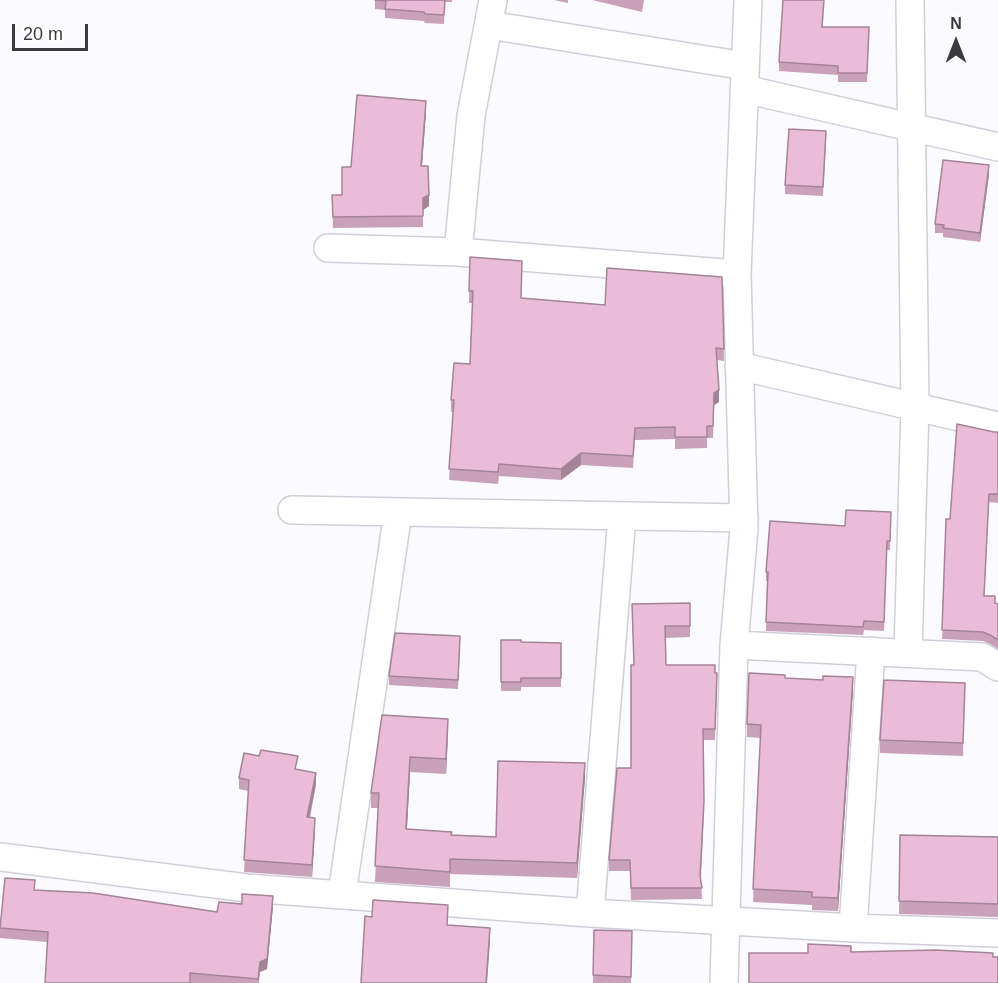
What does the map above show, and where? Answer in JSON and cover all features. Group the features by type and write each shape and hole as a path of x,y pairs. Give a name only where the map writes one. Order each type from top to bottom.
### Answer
{"street":[{"path":"724,983 734,645 744,518 737,274 747,0"},
{"path":"908,653 915,407 910,0"},
{"path":"459,252 471,116 491,13 744,77 911,128 998,147"},
{"path":"328,248 459,252 737,274"},
{"path":"739,366 998,426"},
{"path":"292,510 744,518"},
{"path":"342,894 398,512"},
{"path":"590,913 622,516"},
{"path":"734,645 982,657 998,667"},
{"path":"853,928 871,651"},
{"path":"0,857 247,888 590,913 853,928 998,933"}],"building":[{"path":"375,0 445,0 444,15 385,9 386,1"},
{"path":"783,0 824,0 822,27 869,27 867,73 838,73 838,66 779,62"},
{"path":"357,95 426,101 421,166 428,166 429,195 423,198 423,216 333,217 332,195 342,195 342,167 351,167"},
{"path":"789,129 826,131 823,187 785,185"},
{"path":"943,160 989,165 980,233 943,228 944,225 935,224"},
{"path":"470,257 522,261 521,298 605,305 607,268 722,277 724,349 716,348 719,390 714,393 713,426 707,426 707,437 675,437 675,427 635,428 633,456 581,453 561,469 499,464 498,472 449,469 454,363 470,364 473,291 469,291"},
{"path":"957,424 998,432 998,494 989,494 984,596 995,596 995,603 998,604 998,640 983,632 942,630 946,519 950,519"},
{"path":"846,510 891,512 890,541 887,541 884,622 864,621 863,627 766,622 768,572 766,572 770,521 845,526"},
{"path":"690,603 690,626 665,626 666,665 715,665 715,673 717,673 715,729 703,729 704,801 700,876 702,888 631,888 630,860 609,860 617,768 631,768 631,665 634,665 632,604"},
{"path":"395,633 460,636 458,680 389,676"},
{"path":"501,640 561,643 561,678 521,678 521,682 501,682"},
{"path":"749,673 823,680 823,676 853,677 838,898 812,897 812,892 753,889 761,725 747,724"},
{"path":"884,680 965,683 963,743 880,740"},
{"path":"382,715 448,719 446,759 410,757 406,829 452,832 451,835 496,837 498,761 585,763 577,863 450,859 450,872 375,866 379,793 371,793"},
{"path":"261,750 298,756 295,769 316,773 307,817 315,818 312,865 244,860 249,780 239,778 244,753 259,756"},
{"path":"900,835 998,837 998,904 899,901"},
{"path":"5,878 35,880 34,890 93,893 217,912 219,902 242,904 242,894 273,896 267,959 260,962 258,979 190,973 190,983 45,983 48,932 0,928"},
{"path":"373,900 448,905 447,925 490,928 486,983 361,983 365,916 372,917"},
{"path":"594,930 632,931 631,977 593,975"},
{"path":"808,944 851,946 851,952 936,950 993,953 993,957 998,957 998,983 749,983 749,953 808,953"}]}
